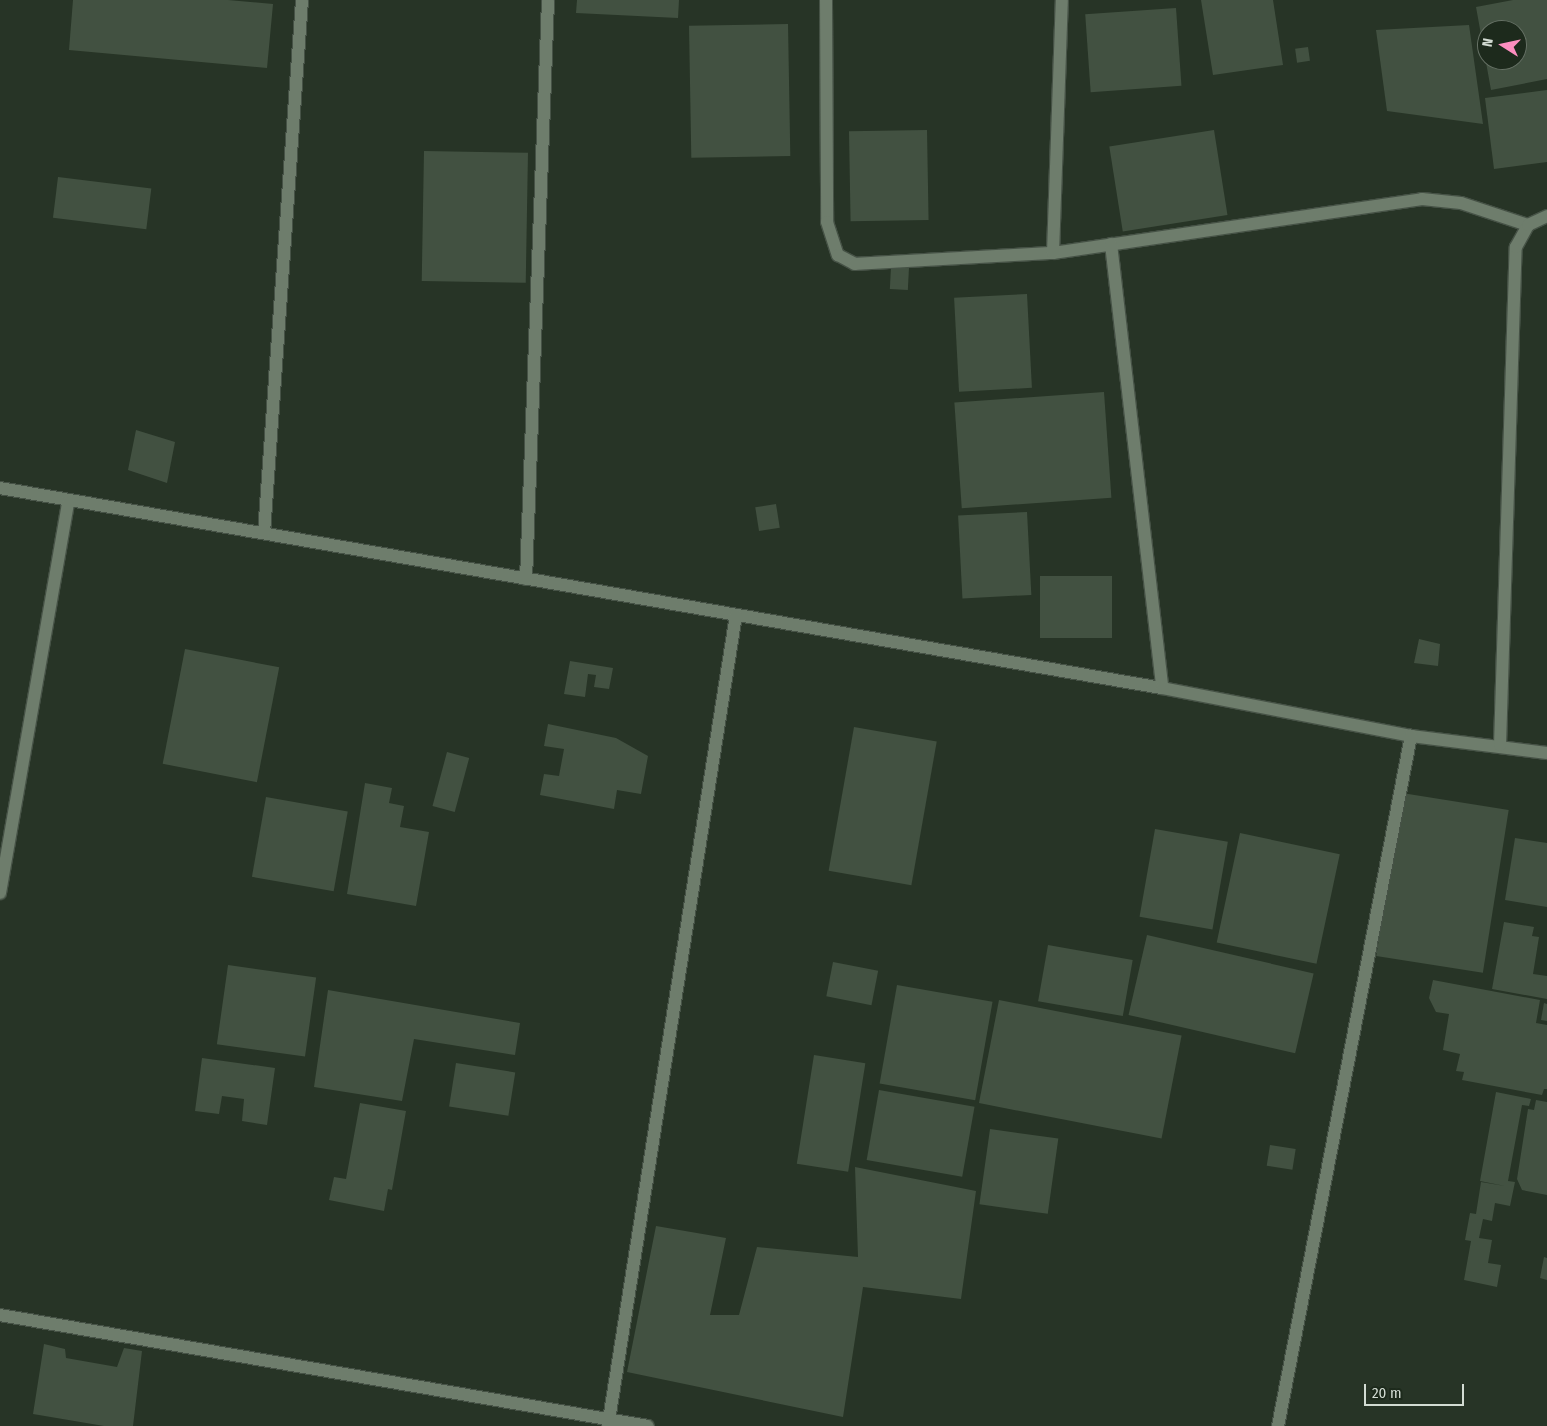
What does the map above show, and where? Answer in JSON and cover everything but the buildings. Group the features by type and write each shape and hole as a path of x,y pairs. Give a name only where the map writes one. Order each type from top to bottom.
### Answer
{"street":[{"path":"264,533 302,0"},
{"path":"526,579 548,0"},
{"path":"826,0 827,222 838,255 855,264 1053,253 1422,199 1461,203 1528,225"},
{"path":"1053,253 1062,0"},
{"path":"1500,745 1516,247 1528,225 1547,216"},
{"path":"1111,244 1162,688"},
{"path":"0,488 68,502 264,533 1162,688 1411,736 1500,745 1547,753"},
{"path":"0,893 68,502"},
{"path":"608,1423 736,615"},
{"path":"1278,1426 1411,736"},
{"path":"0,1315 608,1423 648,1426"}]}
